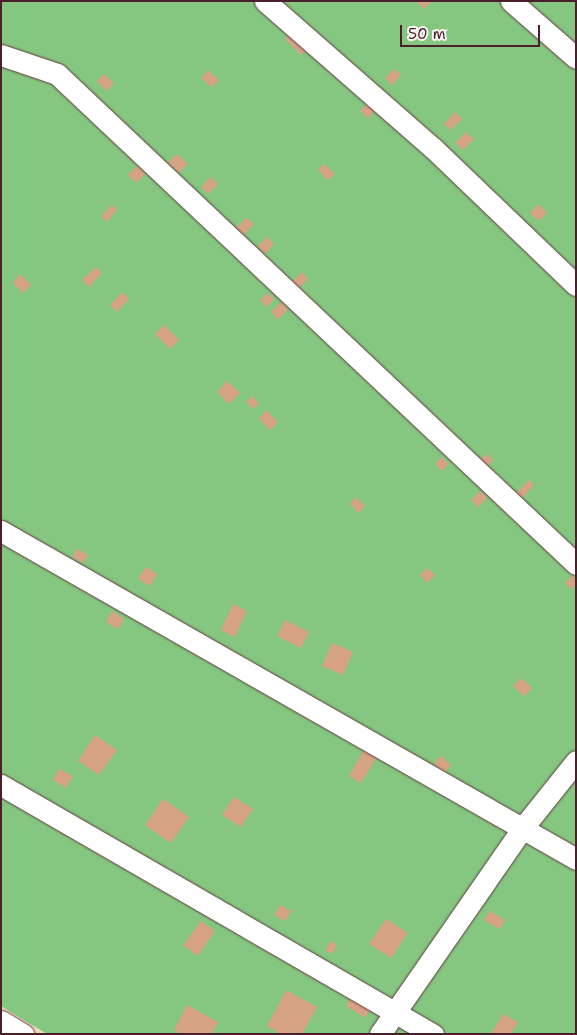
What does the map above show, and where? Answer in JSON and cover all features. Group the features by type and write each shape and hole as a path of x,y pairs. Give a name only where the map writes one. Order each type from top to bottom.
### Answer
{"street":[{"path":"266,1 433,148 576,285"},
{"path":"511,1 576,58"},
{"path":"1,55 57,74 576,564"},
{"path":"1,531 522,830 576,859"},
{"path":"380,1034 522,830 568,784 576,761"},
{"path":"1,785 394,1014 433,1034"},
{"path":"1,1021 23,1034"}],"green space":[{"path":"1,1 576,1 576,1034 47,1034 1,1006"}],"building":[{"path":"418,1 432,1 424,9 417,2"},
{"path":"292,31 309,47 301,55 285,39"},
{"path":"394,69 401,75 392,85 385,78"},
{"path":"208,70 219,80 212,87 201,78"},
{"path":"104,74 114,83 106,91 97,81"},
{"path":"370,101 378,108 368,118 360,111"},
{"path":"455,112 462,119 451,130 444,124"},
{"path":"466,132 474,139 463,150 455,143"},
{"path":"177,154 188,164 179,173 168,162"},
{"path":"324,164 335,174 328,180 318,170"},
{"path":"137,166 145,174 137,183 128,175"},
{"path":"211,177 218,184 208,194 201,187"},
{"path":"538,204 547,213 539,221 530,213"},
{"path":"112,205 117,210 107,222 101,216"},
{"path":"246,218 254,224 244,235 236,228"},
{"path":"267,237 274,244 265,254 258,246"},
{"path":"96,267 102,273 89,287 82,280"},
{"path":"302,272 308,279 298,289 291,283"},
{"path":"20,274 31,285 23,293 13,283"},
{"path":"122,292 129,299 117,312 110,305"},
{"path":"267,293 274,299 267,307 260,301"},
{"path":"281,302 288,309 278,320 271,312"},
{"path":"164,325 179,340 170,349 155,334"},
{"path":"227,381 240,393 229,404 217,392"},
{"path":"252,396 259,403 253,409 246,402"},
{"path":"266,410 278,422 270,430 259,419"},
{"path":"487,454 493,460 487,467 480,460"},
{"path":"441,457 449,464 442,471 435,464"},
{"path":"529,480 534,485 522,498 517,492"},
{"path":"480,491 487,498 478,507 471,500"},
{"path":"356,497 365,506 359,513 350,504"},
{"path":"77,549 88,555 83,563 72,557"},
{"path":"146,567 157,574 150,586 138,579"},
{"path":"427,568 435,575 427,583 420,575"},
{"path":"573,575 576,584 571,589 565,583"},
{"path":"233,604 247,611 235,637 221,630"},
{"path":"112,611 124,619 118,629 106,622"},
{"path":"285,620 309,632 301,648 277,636"},
{"path":"332,643 353,652 343,675 322,666"},
{"path":"521,678 532,688 524,696 513,686"},
{"path":"95,735 117,750 99,775 78,761"},
{"path":"365,748 378,755 361,783 349,776"},
{"path":"441,756 451,765 444,773 434,763"},
{"path":"59,769 73,776 66,788 53,780"},
{"path":"234,797 253,809 241,827 222,815"},
{"path":"163,799 189,817 171,843 145,825"},
{"path":"280,905 291,911 285,921 274,915"},
{"path":"490,911 505,920 500,929 484,920"},
{"path":"386,919 408,933 391,958 369,944"},
{"path":"201,921 215,931 198,956 183,945"},
{"path":"331,941 337,945 332,954 325,950"},
{"path":"286,990 317,1007 302,1034 281,1034 267,1026"},
{"path":"354,994 373,1006 365,1018 346,1006"},
{"path":"187,1005 218,1022 212,1034 181,1034 174,1030"},
{"path":"503,1014 518,1022 511,1034 491,1034"}]}
